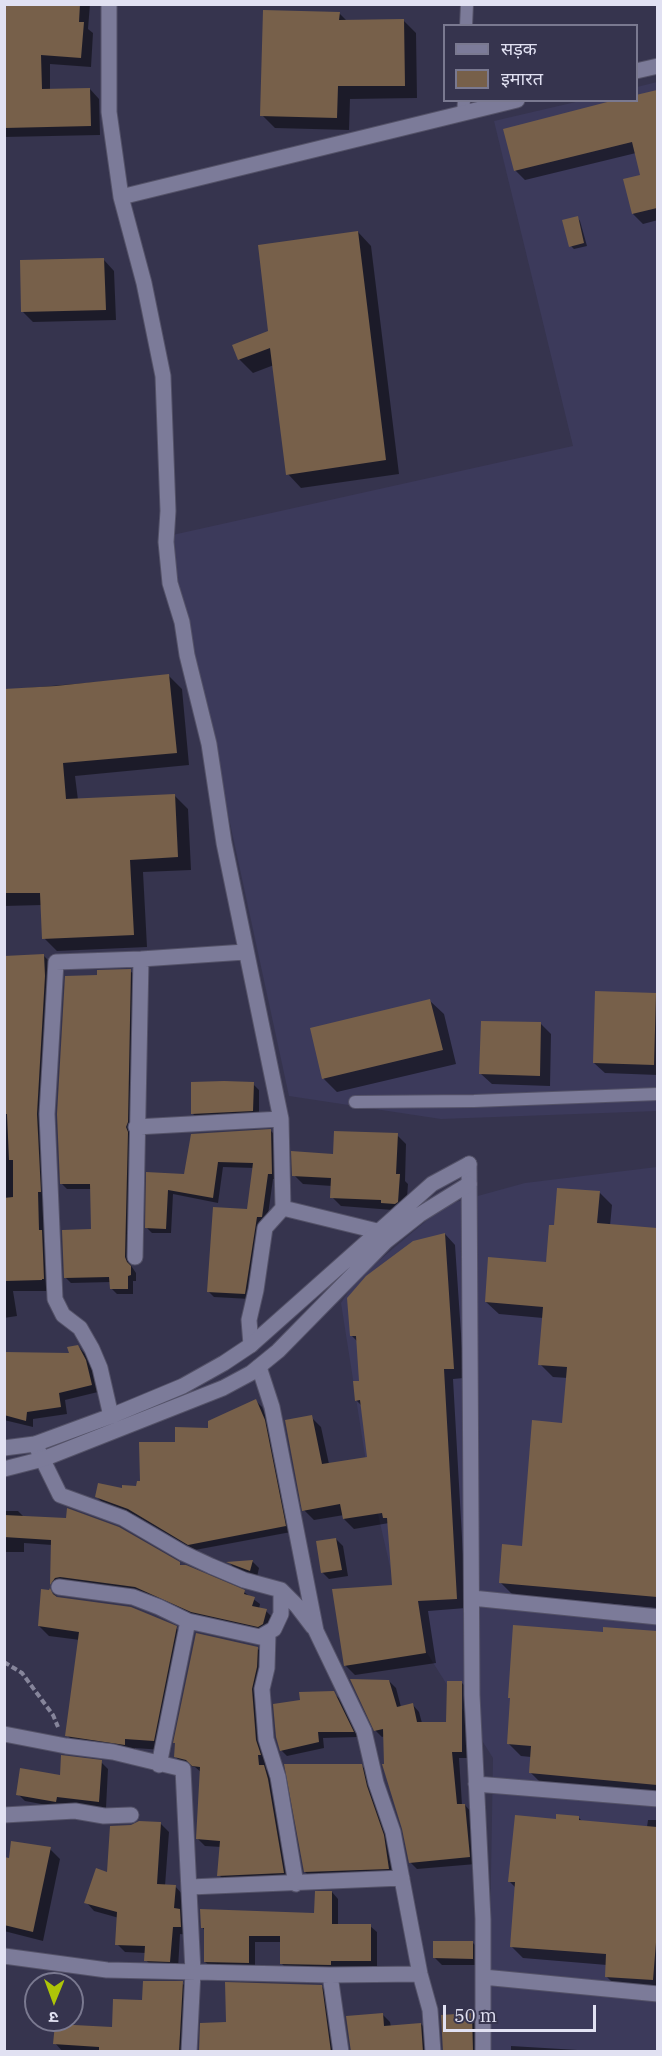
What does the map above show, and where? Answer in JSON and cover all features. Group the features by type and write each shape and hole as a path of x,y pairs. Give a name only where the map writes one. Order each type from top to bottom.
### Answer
{"street":[{"path":"109,4 109,112 120,197 144,283 163,376 168,511 166,542 170,583 182,622 187,655 209,744 224,843 281,1119 283,1208 265,1228 249,1320 251,1345"},
{"path":"638,71 657,66"},
{"path":"120,197 464,107 502,102"},
{"path":"111,1416 100,1368 92,1349 80,1328 63,1316 55,1299 47,1114 56,962 245,952"},
{"path":"135,1257 141,959"},
{"path":"136,1127 281,1119"},
{"path":"4,1448 35,1443 111,1416 183,1386 224,1364 251,1345 432,1184 470,1164 472,1695 483,1919 483,2052"},
{"path":"4,1469 43,1459 223,1388 259,1367 278,1351 386,1241 419,1215 469,1184"},
{"path":"283,1208 377,1231"},
{"path":"259,1367 272,1407 316,1631"},
{"path":"35,1443 60,1495 123,1518 183,1553 211,1566 244,1580 281,1590 316,1631 364,1731 376,1783 393,1832 420,1974 430,2010 433,2052"},
{"path":"59,1587 133,1597 188,1621 260,1637 274,1629 281,1614 281,1590"},
{"path":"472,1598 657,1617"},
{"path":"159,1764 188,1621"},
{"path":"268,1633 267,1668 262,1689 266,1739 278,1777 296,1884"},
{"path":"4,1734 113,1752 183,1769 193,1972 189,2052"},
{"path":"476,1784 657,1799"},
{"path":"4,1815 75,1811 104,1816 131,1815"},
{"path":"190,1887 402,1878"},
{"path":"4,1956 107,1970 330,1975 420,1974"},
{"path":"330,1975 341,2052"},
{"path":"483,1977 657,1994"}],"lane":[{"path":"466,24 467,4"},
{"path":"355,1102 474,1101 657,1094"}],"path":[{"path":"4,1662 22,1673 38,1693 53,1715 66,1746"}],"shaded area":[{"path":"657,82 657,1111 441,1119 289,1096 168,536 573,446 494,121 576,102 638,102 638,87"},
{"path":"657,1167 657,2051 488,2051 493,1758 400,1610 366,1462 341,1303 357,1279 445,1205 525,1183"}],"building":[{"path":"4,4 80,4 79,22 84,22 81,58 41,55 42,89 90,88 91,126 4,128"},
{"path":"263,10 340,12 339,20 404,19 405,86 338,86 337,118 260,116"},
{"path":"657,90 657,208 632,214 623,179 640,175 632,142 514,171 503,129 607,102 638,102 638,95"},
{"path":"578,216 584,243 569,247 562,220"},
{"path":"358,231 386,460 286,475 270,348 238,360 232,345 268,331 258,245"},
{"path":"104,258 106,310 21,312 20,260"},
{"path":"169,674 177,753 63,763 66,799 175,794 178,857 130,860 134,935 42,939 40,893 4,893 4,689"},
{"path":"44,954 45,976 37,1114 41,1192 38,1192 39,1230 42,1230 44,1279 4,1281 4,1198 13,1197 13,1160 9,1160 7,1114 5,1114 4,956"},
{"path":"131,969 125,1257 131,1266 131,1275 128,1276 128,1289 110,1289 109,1277 64,1278 62,1230 91,1229 90,1184 60,1184 57,1114 65,976 97,975 97,970"},
{"path":"595,991 656,993 654,1065 593,1063"},
{"path":"430,999 443,1050 322,1079 310,1028"},
{"path":"481,1021 541,1022 540,1076 479,1074"},
{"path":"191,1082 254,1082 253,1111 191,1114"},
{"path":"271,1129 272,1174 268,1174 262,1217 257,1217 245,1294 207,1292 213,1207 247,1209 253,1163 218,1162 213,1198 168,1190 166,1229 145,1228 146,1172 184,1174 191,1134"},
{"path":"334,1131 398,1133 396,1174 400,1174 398,1202 395,1204 381,1203 381,1200 330,1198 331,1178 292,1176 291,1151 333,1154"},
{"path":"557,1188 600,1191 597,1223 657,1228 657,1597 499,1583 502,1544 522,1546 532,1420 562,1423 567,1367 538,1365 543,1307 485,1302 488,1257 546,1262 549,1225 554,1225"},
{"path":"445,1233 454,1369 444,1369 457,1599 418,1601 426,1653 344,1666 332,1589 392,1585 387,1518 383,1518 382,1513 343,1519 340,1504 302,1511 285,1420 312,1415 322,1464 367,1457 360,1400 355,1401 353,1381 359,1381 356,1336 350,1336 347,1298 366,1276 413,1241"},
{"path":"78,1345 86,1360 92,1385 59,1393 61,1407 27,1412 26,1421 4,1415 4,1352 69,1353 67,1347"},
{"path":"256,1399 265,1420 286,1526 188,1545 128,1509 95,1497 98,1483 122,1488 122,1485 136,1486 137,1481 140,1481 139,1442 175,1442 175,1427 208,1428 208,1421"},
{"path":"67,1508 119,1527 180,1562 180,1565 186,1565 245,1590 244,1594 255,1597 252,1606 267,1609 263,1624 258,1627 191,1612 135,1587 60,1577 55,1578 50,1585 51,1540 4,1537 4,1515 66,1518"},
{"path":"336,1538 342,1570 321,1573 316,1541"},
{"path":"253,1560 250,1571 226,1562"},
{"path":"50,1588 57,1597 131,1607 177,1626 154,1741 125,1739 125,1745 65,1736 79,1632 38,1626 41,1589 49,1590"},
{"path":"513,1625 603,1632 603,1627 657,1631 657,1785 529,1773 531,1746 507,1744"},
{"path":"196,1633 258,1647 257,1667 252,1689 256,1740 261,1755 258,1755 259,1765 264,1765 268,1779 284,1873 217,1876 220,1841 196,1839 200,1767 192,1766 186,1760 174,1757 175,1743 173,1743"},
{"path":"350,1679 389,1680 397,1707 413,1703 417,1722 446,1722 447,1681 462,1681 462,1752 452,1752 457,1804 465,1804 470,1857 409,1863 402,1829 382,1764 384,1764 383,1729 374,1731"},
{"path":"334,1691 354,1732 318,1732 319,1742 280,1751 276,1737 273,1704 300,1700 299,1692"},
{"path":"61,1755 102,1760 99,1802 57,1797 56,1802 16,1795 20,1768 60,1775"},
{"path":"284,1764 362,1764 384,1835 389,1869 304,1872"},
{"path":"556,1814 579,1816 579,1820 657,1827 657,1930 653,1980 605,1977 606,1954 510,1947 515,1882 508,1882 515,1815 556,1819"},
{"path":"139,1821 161,1822 157,1884 176,1885 174,1908 180,1909 181,1927 173,1927 170,1962 144,1961 145,1946 115,1945 117,1912 84,1903 96,1868 107,1872 110,1826 131,1825"},
{"path":"11,1841 51,1847 33,1932 4,1925 4,1857 9,1858"},
{"path":"315,1891 332,1891 332,1924 371,1924 371,1961 331,1961 331,1965 280,1964 280,1936 249,1936 249,1963 204,1962 204,1928 201,1928 200,1909 314,1913"},
{"path":"433,1941 473,1941 473,1959 433,1958"},
{"path":"143,1981 183,1981 179,2052 99,2052 99,2047 53,2044 54,2032 84,2032 84,2026 112,2027 113,1999 142,2000"},
{"path":"225,1982 322,1985 331,2052 199,2052 200,2023 226,2022"},
{"path":"383,2013 384,2026 421,2023 423,2052 351,2052 346,2016"},
{"path":"472,2013 473,2052 443,2052 441,2015"}]}
